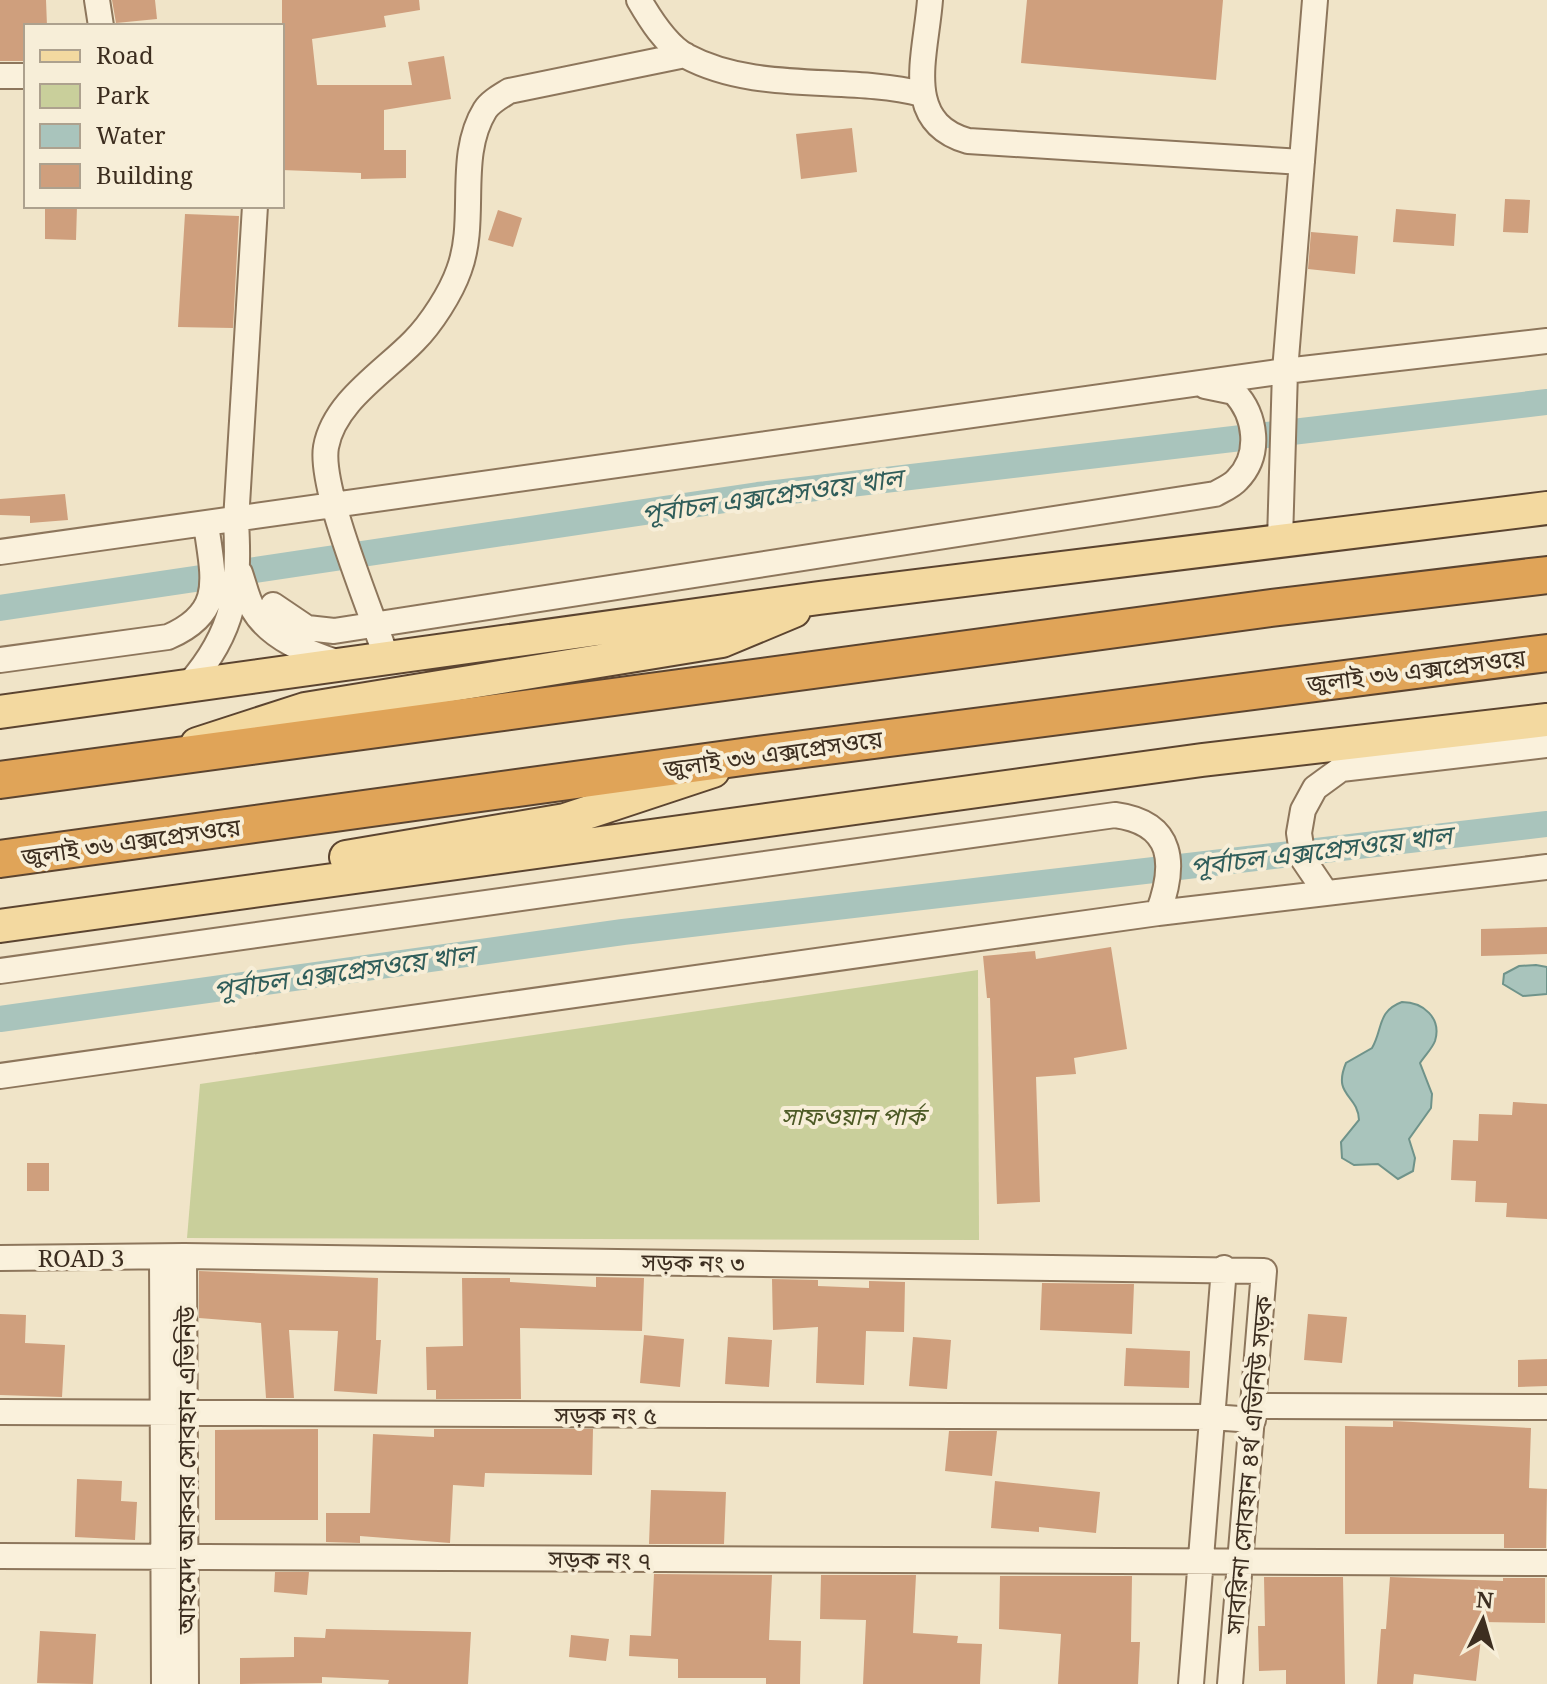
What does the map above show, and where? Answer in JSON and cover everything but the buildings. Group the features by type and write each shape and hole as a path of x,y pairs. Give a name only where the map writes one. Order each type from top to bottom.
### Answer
{"highway":[{"path":"0,780 1271,608 1547,575"},
{"name":"জুলাই ৩৬ এক্সপ্রেসওয়ে","path":"0,859 757,755 1547,653"}],"main road":[{"path":"0,712 819,598 1547,508"},
{"path":"161,757 305,709 722,641 769,624 819,598"},
{"path":"0,926 1202,760 1547,720"},
{"path":"231,892 288,869 392,847 565,820 757,755"}],"street":[{"path":"97,0 101,24"},
{"path":"639,0 664,35 685,55 737,74 893,87 922,94"},
{"path":"930,0 922,94 929,117 946,135 968,141 1302,162"},
{"path":"1280,540 1285,371 1315,0"},
{"path":"386,656 334,506 327,476 326,447 338,418 366,385 416,339 459,270 468,231 475,132 487,107 509,91 685,55"},
{"path":"0,76 24,76"},
{"path":"189,684 218,647 232,610 238,566 236,521 255,208"},
{"path":"0,552 1285,371 1547,341"},
{"path":"273,605 307,628 334,631 1215,494 1238,480 1254,442 1252,417 1234,392 1195,384"},
{"path":"0,660 168,637 191,627 208,608 215,584 206,524"},
{"path":"238,566 253,610 279,636 306,652 339,663"},
{"path":"1326,893 1303,859 1299,833 1303,810 1315,788 1341,769 1547,745"},
{"path":"0,971 1115,815 1136,818 1158,832 1169,855 1167,888 1158,913"},
{"path":"0,1076 1158,913 1547,867"},
{"name":"ROAD 3","path":"0,1258 173,1256"},
{"name":"সড়ক নং ৩","path":"173,1256 1224,1268"},
{"name":"আহমেদ আকবর সোবহান এভিনিউ","path":"164,1684 174,1555 173,1256"},
{"name":"সাবরিনা সোবহান ৪র্থ এভিনিউ সড়ক","path":"1191,1684 1224,1268 1264,1271 1230,1684"},
{"name":"সড়ক নং ৫","path":"0,1412 1212,1417 1254,1413 1547,1407"},
{"name":"আহমেদ আকবর সোবহান এভিনিউ","path":"174,1555 186,1684"},
{"name":"সড়ক নং ৭","path":"0,1556 1200,1564 1547,1563"}],"green space":[{"name":"সাফওয়ান পার্ক","path":"978,970 979,1240 187,1238 200,1084"}],"water":[{"path":"1519,966 1547,967 1547,994 1523,996 1503,984 1504,974"},
{"path":"1402,1002 1424,1008 1436,1025 1436,1033 1434,1044 1420,1063 1432,1094 1431,1108 1409,1139 1415,1158 1413,1171 1398,1179 1378,1164 1354,1165 1342,1158 1341,1142 1359,1120 1358,1111 1344,1089 1342,1074 1346,1063 1372,1048 1384,1016"}],"waterway":[{"name":"পূর্বাচল এক্সপ্রেসওয়ে খাল","path":"0,608 758,495 1547,402"},
{"name":"পূর্বাচল এক্সপ্রেসওয়ে খাল","path":"0,1019 623,932 1547,824"}]}
